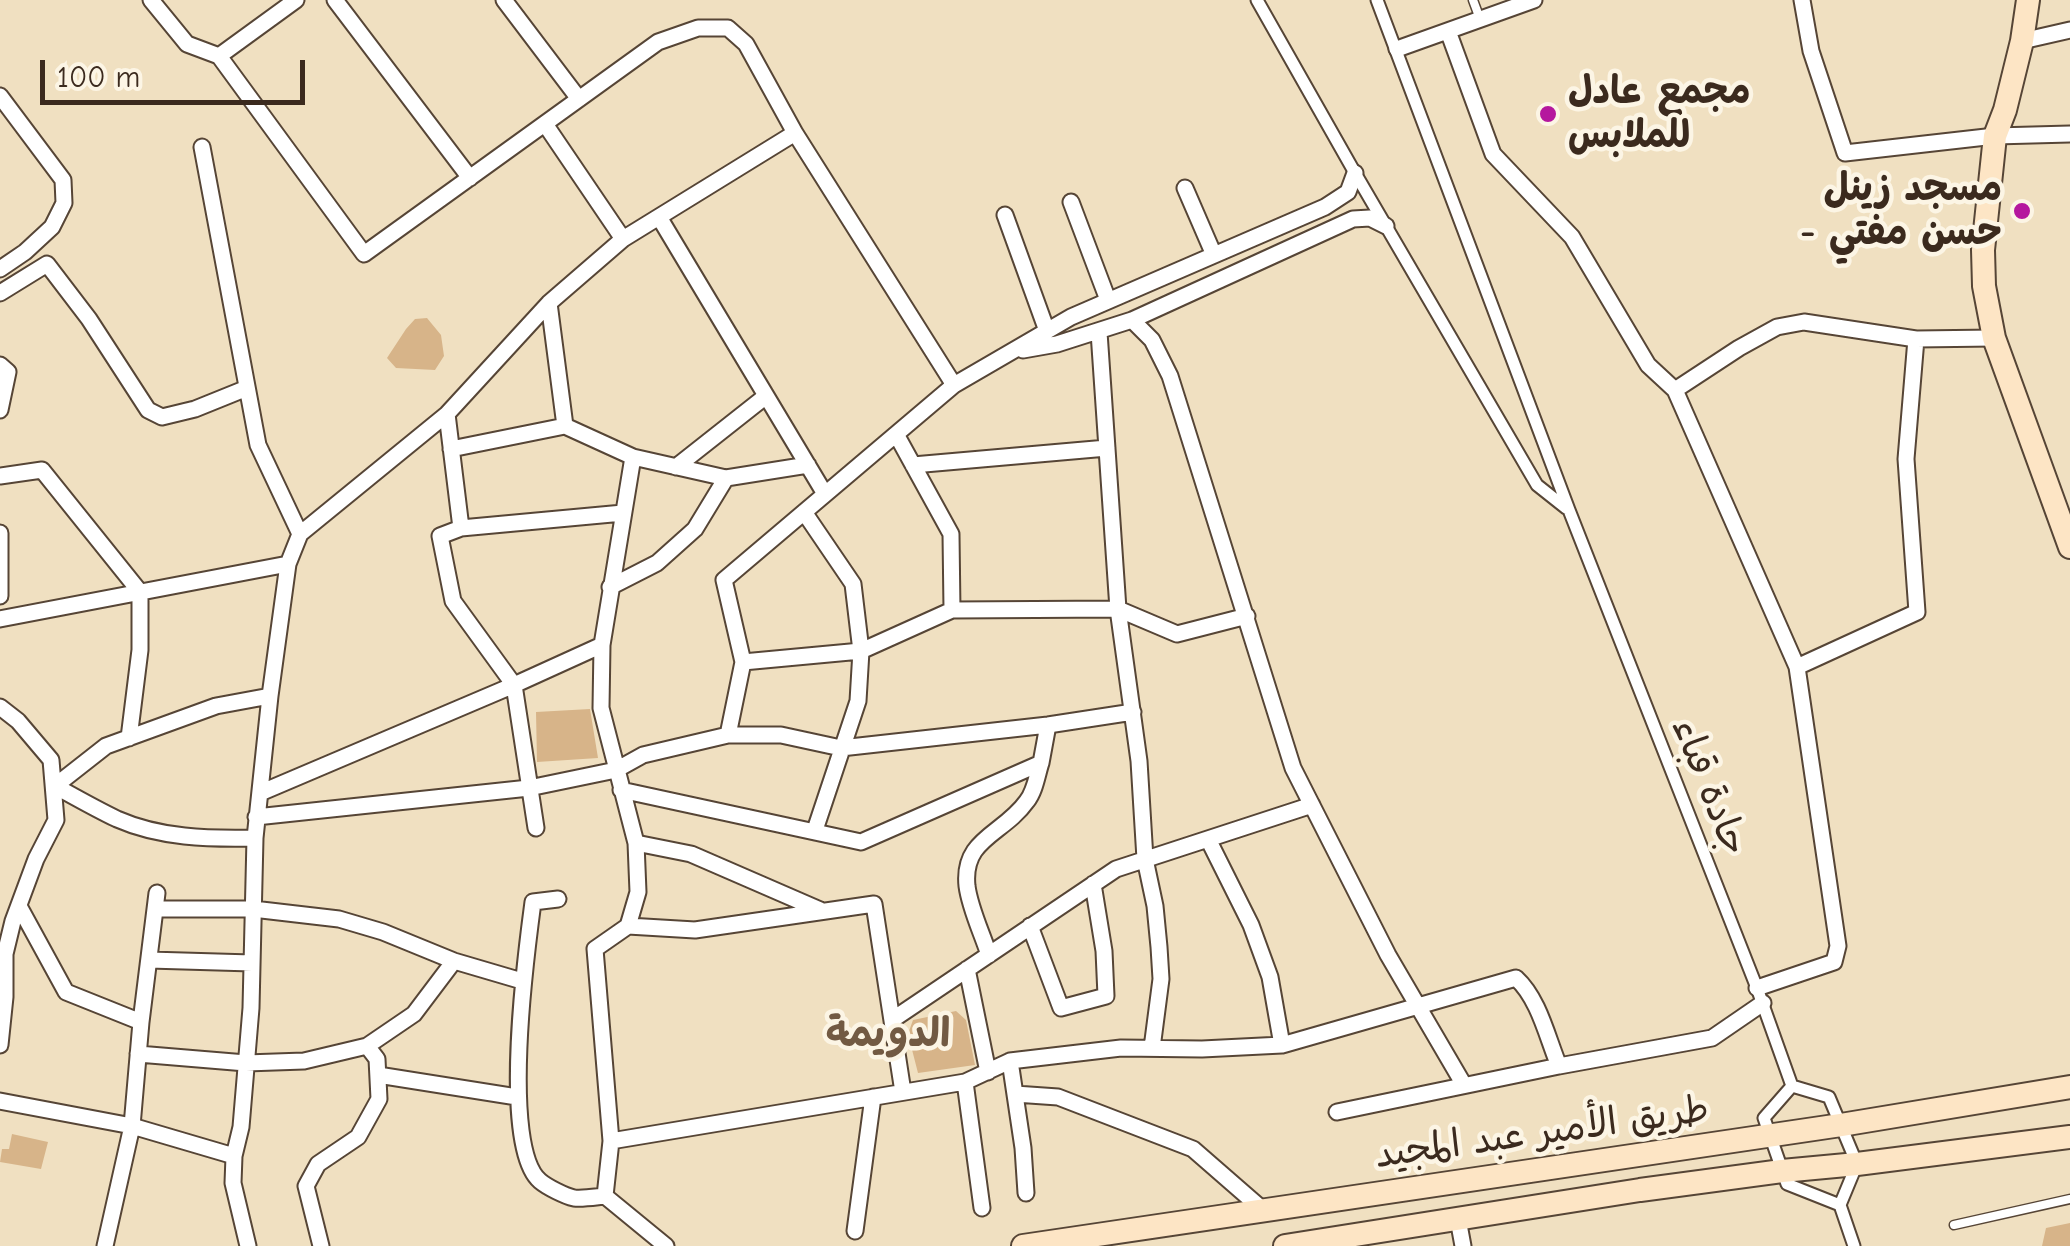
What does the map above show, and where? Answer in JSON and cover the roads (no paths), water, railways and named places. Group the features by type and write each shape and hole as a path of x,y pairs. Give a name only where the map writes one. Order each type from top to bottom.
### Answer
{"main road":[{"path":"2028,0 2005,110 1994,136 1983,250 1984,286 1994,338 2061,496 2070,547"},
{"name":"طريق الأمير عبد المجيد","path":"1023,1246 1841,1125 2070,1087"},
{"name":"طريق الأمير عبد المجيد","path":"1284,1246 1782,1170 2070,1137"},
{"path":"1352,1197 1357,1235"}],"street":[{"path":"151,0 187,44 219,56 364,254 658,42 698,28 728,28 746,44 795,133 954,385"},
{"path":"219,56 296,0"},
{"path":"335,0 470,178"},
{"path":"504,0 579,99"},
{"name":"جادة قباء","path":"1257,0 1537,485 1569,510"},
{"name":"جادة قباء","path":"1377,0 1792,1086"},
{"path":"1397,49 1534,0"},
{"path":"1802,0 1811,51 1844,153 1994,136 2070,134"},
{"path":"2022,41 2070,30"},
{"path":"1336,1112 1712,1038 1760,996 1834,962 1838,946 1797,667 1675,390 1648,365 1572,237 1493,154 1448,31"},
{"path":"0,96 63,180 64,203 52,227 0,270"},
{"path":"544,124 623,239"},
{"path":"248,1246 233,1183 234,1156 242,1128 256,817 288,564 300,534 447,414 548,303 623,239 795,133"},
{"path":"202,147 258,445 300,534"},
{"path":"728,735 743,662 724,580 954,385 1108,300 1326,207 1348,192 1355,173"},
{"path":"1185,188 1214,255"},
{"path":"1071,202 1108,300"},
{"path":"1005,215 1048,331"},
{"path":"658,217 825,494"},
{"path":"1012,352 1057,344 1132,320 1353,219 1370,218 1386,226"},
{"path":"0,293 47,264 89,319 148,410 162,417 196,409 247,388"},
{"path":"548,303 565,426"},
{"path":"1132,320 1152,340 1170,376 1293,768 1388,955 1464,1085"},
{"path":"1675,390 1777,327 1804,322 1916,339 1994,338"},
{"path":"1099,332 1118,609 1133,712 1145,860 1155,906 1161,979 1152,1048"},
{"path":"1797,667 1917,612 1906,459 1916,339"},
{"path":"0,365 8,372 0,410"},
{"path":"676,467 766,396"},
{"path":"447,414 462,528"},
{"path":"452,449 565,426 633,457 726,478 808,465"},
{"path":"896,434 952,534 952,610"},
{"path":"913,465 1107,448"},
{"path":"628,926 638,892 636,843 601,708 602,645 633,457"},
{"path":"0,476 42,470 140,592 140,650 129,738"},
{"path":"610,587 657,563 695,529 726,478"},
{"path":"804,512 853,584 861,651 858,701 815,830"},
{"path":"536,828 514,685 453,601 440,536 462,528 623,513"},
{"path":"0,532 0,596"},
{"path":"0,619 288,564"},
{"path":"743,662 861,651 952,610 1118,609 1177,634 1247,616"},
{"path":"260,793 602,645"},
{"path":"54,786 106,746 216,706 270,696"},
{"path":"0,707 51,760 56,820 36,858 5,954 0,1045"},
{"path":"256,817 529,788 616,770 643,754 728,735 781,735 840,748 1133,712"},
{"path":"989,955 968,889 967,868 972,850 1004,826 1030,798 1048,725"},
{"path":"621,790 861,842 1041,764"},
{"path":"54,786 120,820 172,836 255,838"},
{"path":"892,1020 1116,869 1312,805"},
{"path":"1208,839 1258,942 1270,977 1282,1045"},
{"path":"636,843 690,854 822,911"},
{"path":"1030,926 1061,1008 1106,996 1094,884"},
{"path":"558,898 533,902 522,981 517,1097 526,1158 538,1180 573,1198 605,1196 666,1246"},
{"path":"105,1246 132,1126 156,901 338,919 522,981"},
{"path":"605,1196 611,1141 595,948 628,926 695,930 874,904 903,1092"},
{"path":"19,906 66,992 142,1022"},
{"path":"149,960 252,964"},
{"path":"138,1054 246,1063 304,1061 367,1046 414,1014 454,961"},
{"path":"967,969 988,1072"},
{"path":"611,1141 965,1082 1010,1061 1120,1048 1282,1045 1516,978 1532,999 1559,1066"},
{"path":"321,1246 306,1186 318,1164 358,1136 379,1099 377,1059 367,1046"},
{"path":"1010,1061 1026,1193"},
{"path":"378,1076 517,1097"},
{"path":"965,1082 982,1208"},
{"path":"1840,1205 1787,1184 1764,1118 1792,1086 1829,1098 1857,1164 1840,1205 1854,1246"},
{"path":"1015,1094 1058,1098 1193,1148 1262,1210"},
{"path":"856,1232 873,1098"},
{"path":"0,1101 132,1126 234,1156"},
{"path":"1458,1219 1463,1246"}],"lane":[{"path":"1473,0 1480,19"},
{"path":"1954,1225 2070,1199"}],"place":[{"name":"مجمع عادل للملابس","path":"1548,114"},
{"name":"مسجد زينل - حسن مفتي","path":"2022,211"}],"district":[{"name":"الدويمة","path":"888,1035"}]}
